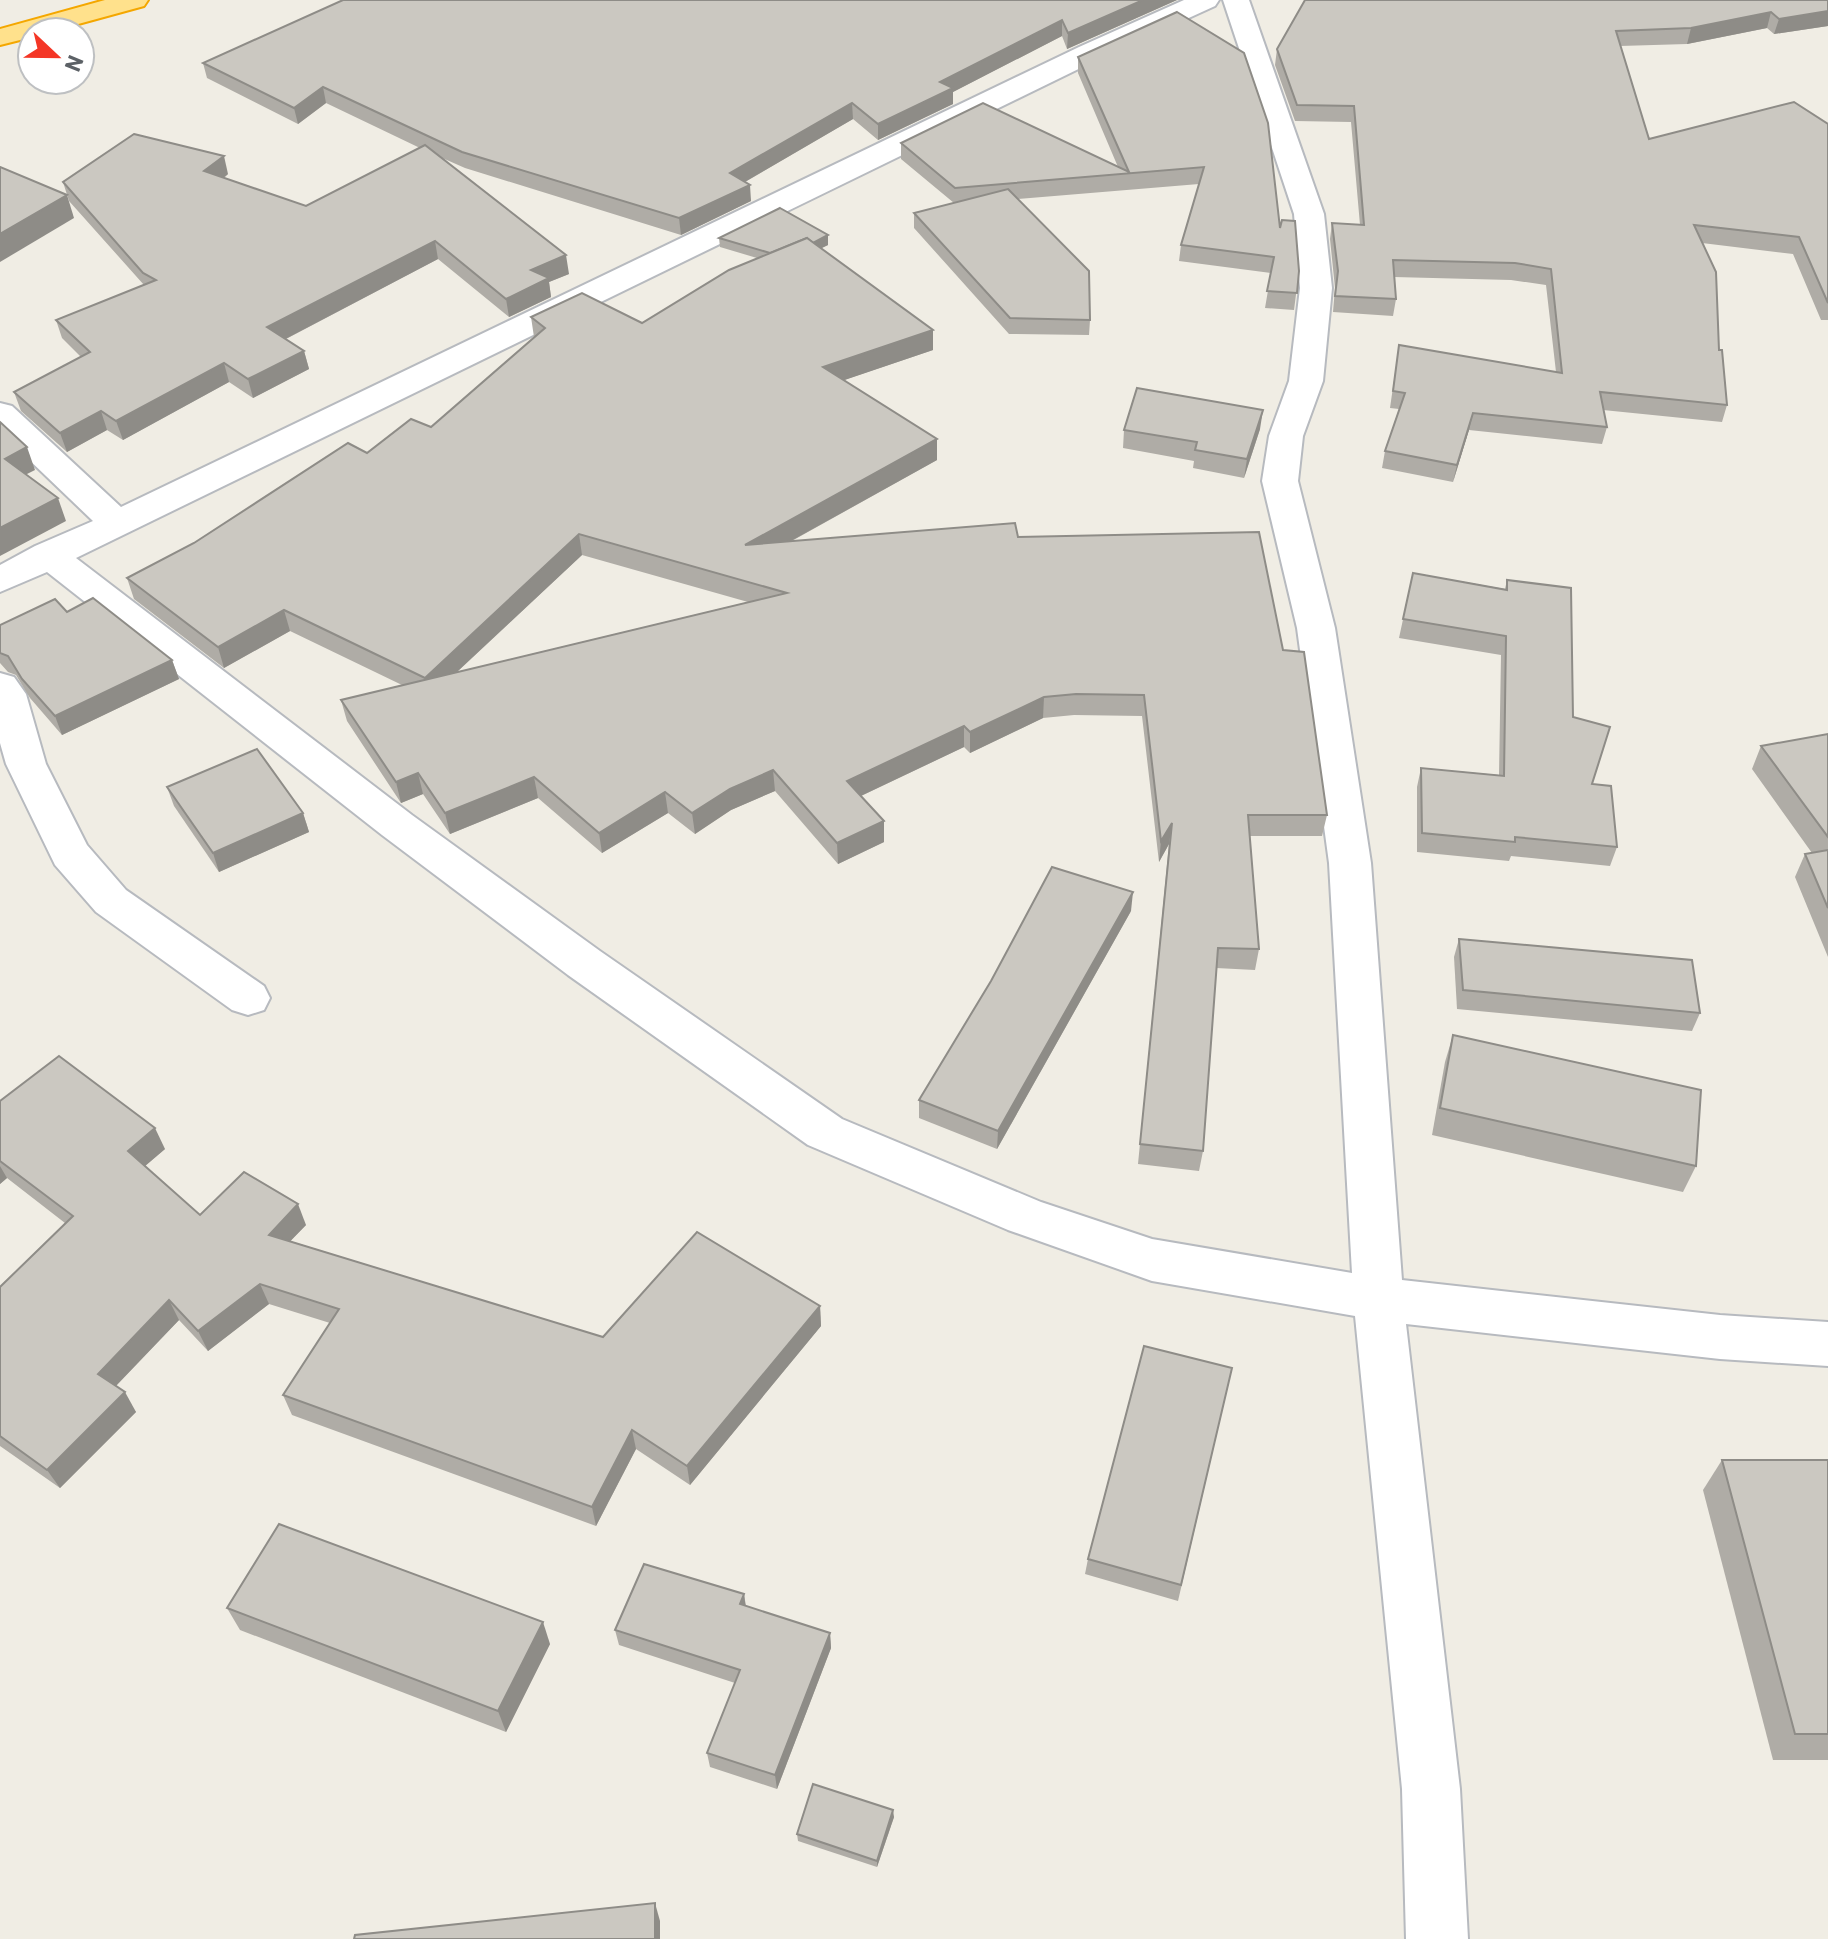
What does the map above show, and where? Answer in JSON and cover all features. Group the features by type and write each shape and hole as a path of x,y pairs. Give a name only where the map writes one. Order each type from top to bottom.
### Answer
{"highway":[{"path":"0,14 50,0"},
{"path":"0,37 135,0"}],"street":[{"path":"0,580 48,554 1089,53 1206,0"},
{"path":"1236,0 1309,214 1316,288 1310,350 1306,381 1286,436 1280,481 1316,628 1350,863 1378,1299 1431,1789 1437,1939"},
{"path":"0,413 116,522"},
{"path":"48,554 397,825 584,963 825,1132 1025,1216 1152,1260 1378,1299 1720,1337 1828,1344"},
{"path":"0,686 6,694 26,764 70,854 111,901 248,998"}],"building":[{"path":"343,0 1143,0 1068,33 1062,20 940,82 953,88 878,124 852,103 730,173 750,185 679,218 462,152 323,87 294,108 203,63"},
{"path":"1305,0 1828,0 1828,11 1779,19 1771,12 1691,28 1616,31 1649,139 1794,102 1828,124 1828,303 1799,237 1694,225 1716,272 1719,350 1722,350 1727,405 1600,392 1607,427 1473,413 1457,465 1385,451 1405,393 1393,391 1399,345 1562,373 1551,269 1515,263 1393,260 1396,299 1335,296 1338,271 1332,223 1364,225 1354,106 1297,105 1277,49"},
{"path":"1177,12 1244,53 1268,123 1280,228 1282,220 1295,221 1299,271 1297,293 1267,291 1274,257 1181,245 1204,167 955,188 901,143 983,103 1129,172 1078,57"},
{"path":"134,134 224,156 204,171 306,206 425,145 566,255 531,270 549,278 506,299 435,241 267,327 304,351 248,379 224,363 116,421 101,411 60,433 14,392 90,352 56,320 156,280 143,273 63,182"},
{"path":"0,167 67,195 0,234"},
{"path":"1008,189 1089,271 1090,320 1010,318 914,213"},
{"path":"780,208 828,235 813,243 807,238 770,253 719,238"},
{"path":"807,238 933,330 823,367 937,439 745,545 1015,523 1018,537 1259,532 1283,650 1304,652 1327,815 1248,815 1259,949 1218,948 1203,1151 1140,1144 1172,823 1161,841 1144,695 1044,697 970,732 964,726 847,781 884,821 837,843 773,770 730,789 692,813 665,792 599,833 534,777 445,813 418,773 396,782 341,700 787,593 579,534 425,678 284,610 218,647 127,578 194,543 348,443 367,453 411,419 431,427 545,328 531,317 582,293 642,323 729,270"},
{"path":"1137,388 1263,410 1247,459 1195,450 1197,442 1124,430"},
{"path":"0,422 27,447 5,459 58,498 0,528"},
{"path":"1413,573 1507,590 1507,580 1571,588 1573,717 1610,727 1592,784 1611,786 1617,847 1515,837 1515,842 1422,833 1421,768 1504,776 1506,636 1403,619"},
{"path":"93,598 172,660 55,716 22,679 8,656 0,653 0,625 55,599 67,612"},
{"path":"1828,734 1828,837 1761,746"},
{"path":"257,749 303,813 213,853 167,787"},
{"path":"1828,850 1828,908 1805,854"},
{"path":"1052,867 1133,892 998,1131 919,1100 991,981"},
{"path":"1459,939 1692,960 1700,1013 1463,990"},
{"path":"1453,1035 1701,1090 1696,1166 1440,1108"},
{"path":"59,1056 155,1128 128,1151 200,1215 244,1172 298,1204 269,1235 603,1337 697,1232 820,1306 687,1466 632,1430 592,1507 283,1395 339,1309 260,1284 198,1331 169,1300 98,1374 125,1392 47,1470 0,1436 0,1287 73,1216 0,1161 0,1101"},
{"path":"1144,1346 1232,1368 1181,1585 1088,1559"},
{"path":"1722,1460 1828,1460 1828,1734 1795,1734"},
{"path":"279,1524 543,1622 498,1711 227,1608"},
{"path":"644,1564 744,1594 740,1604 830,1633 775,1775 707,1753 740,1670 615,1630"},
{"path":"813,1784 893,1810 877,1861 797,1834"},
{"path":"655,1903 655,1939 354,1939 355,1935"}]}
